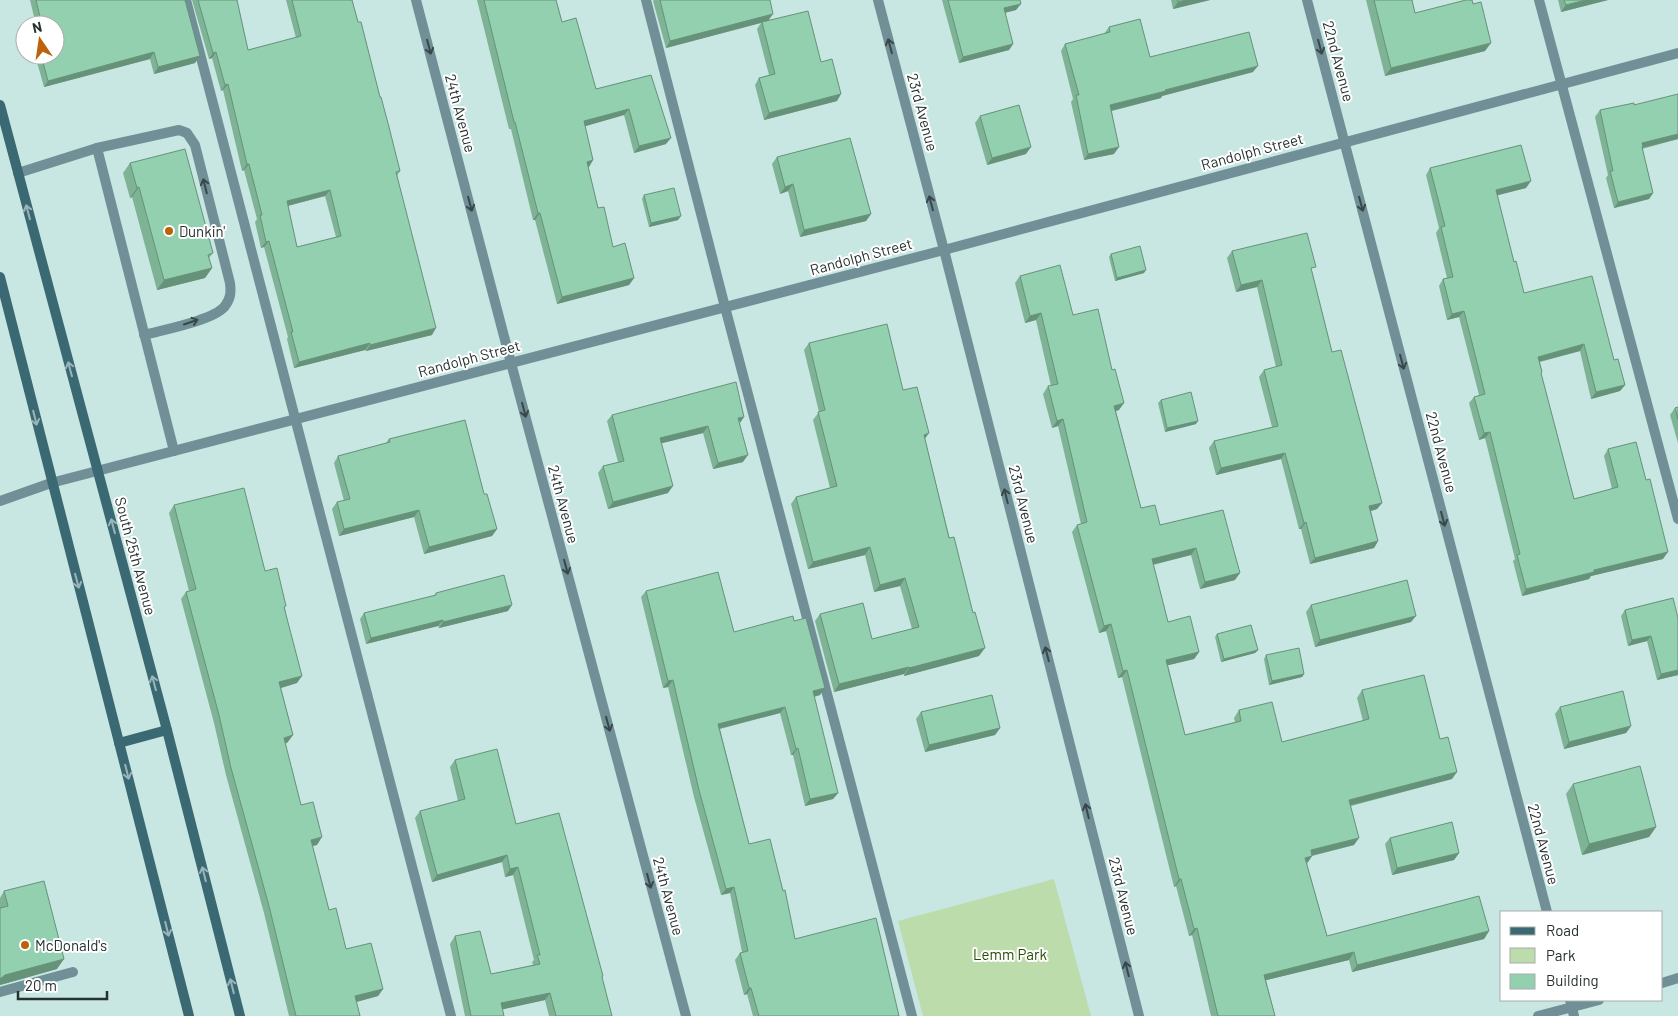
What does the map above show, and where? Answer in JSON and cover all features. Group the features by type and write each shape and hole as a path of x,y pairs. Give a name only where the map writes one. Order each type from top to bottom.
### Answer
{"main road":[{"name":"South 25th Avenue","path":"0,105 167,730 240,1016"},
{"path":"0,277 51,483 189,1016"},
{"path":"119,743 167,730"}],"street":[{"path":"186,0 451,1016"},
{"name":"24th Avenue","path":"416,0 686,1016"},
{"path":"646,0 912,1016"},
{"name":"23rd Avenue","path":"878,0 944,250 1139,1016"},
{"name":"22nd Avenue","path":"1307,0 1547,911"},
{"path":"1539,0 1678,518"},
{"name":"Randolph Street","path":"0,501 51,483 98,470 944,250 1678,53"},
{"path":"18,173 97,148 179,130 187,133 195,145 230,283 231,296 225,307 214,314 187,324 144,335"},
{"path":"97,148 174,451"},
{"path":"0,992 73,972"},
{"path":"1663,983 1678,978"},
{"path":"1538,1016 1596,1001"}],"green space":[{"name":"Lemm Park","path":"1054,879 1091,1016 923,1016 898,921"}],"building":[{"path":"36,0 185,0 200,56 158,67 154,52 48,81 44,65 65,65 65,15 40,15"},
{"path":"198,0 237,0 248,50 301,36 292,0 352,0 358,22 361,22 389,127 400,171 396,172 436,328 299,362 269,241 266,242 260,215 262,215 249,164 247,164 228,84 225,85 216,52 213,53","holes":["330,190 341,236 297,247 287,201"]},
{"path":"484,0 556,0 562,22 576,18 596,89 651,75 671,138 639,146 629,109 584,121 593,160 587,162 598,208 604,207 613,247 625,243 634,278 562,297 514,122"},
{"path":"660,0 770,0 773,14 670,41"},
{"path":"948,0 1020,0 1021,4 1004,8 1013,44 963,57"},
{"path":"1374,0 1412,0 1415,13 1466,0 1472,0 1473,4 1481,2 1491,43 1391,68"},
{"path":"1564,0 1586,0 1566,5"},
{"path":"808,11 821,62 832,59 841,94 769,113 759,78 775,74 762,22"},
{"path":"1140,19 1150,57 1249,32 1258,66 1110,105 1119,147 1088,154 1076,95 1079,95 1065,44 1110,32 1109,27"},
{"path":"1678,94 1678,134 1642,143 1653,193 1618,202 1610,171 1613,171 1600,110 1634,103 1634,105"},
{"path":"1019,105 1031,147 992,158 980,116"},
{"path":"850,138 871,214 804,230 793,184 785,187 777,157"},
{"path":"1521,145 1531,181 1496,190 1514,262 1516,261 1524,293 1592,276 1614,360 1618,359 1625,385 1596,392 1584,344 1538,357 1574,499 1618,487 1608,449 1636,442 1646,480 1650,479 1668,552 1526,589 1517,555 1520,554 1490,432 1484,433 1474,397 1485,394 1464,311 1452,314 1443,279 1453,277 1441,227 1445,226 1430,168"},
{"name":"Dunkin'","path":"185,149 213,253 208,255 212,268 164,280 139,187 137,188 130,163"},
{"path":"674,188 681,216 651,223 644,195"},
{"path":"1307,233 1316,267 1311,268 1332,352 1341,350 1382,503 1369,506 1378,541 1315,558 1285,453 1221,468 1214,441 1278,426 1264,370 1282,365 1262,280 1241,285 1232,251"},
{"path":"1140,246 1146,270 1117,278 1111,254"},
{"path":"1060,265 1073,315 1098,309 1112,370 1115,369 1124,403 1114,406 1141,508 1155,505 1160,525 1223,510 1240,573 1205,582 1196,548 1152,559 1168,622 1190,616 1199,652 1166,660 1185,735 1241,721 1239,710 1272,702 1282,742 1369,719 1362,690 1424,675 1440,739 1448,737 1457,772 1349,800 1359,838 1311,850 1312,856 1305,858 1327,936 1479,896 1489,931 1357,965 1354,952 1264,975 1275,1016 1218,1016 1197,928 1194,929 1181,879 1179,879 1127,670 1123,671 1111,624 1104,626 1077,525 1087,522 1063,419 1057,421 1048,386 1058,384 1041,313 1030,316 1020,276"},
{"path":"887,324 903,390 917,387 929,433 924,435 949,538 954,537 973,613 975,612 985,648 839,684 820,614 863,603 872,639 919,627 905,578 880,585 870,547 813,562 796,497 837,486 818,412 825,410 809,343"},
{"path":"736,382 744,417 738,418 748,455 718,463 708,426 660,438 673,486 613,502 603,466 624,461 612,415"},
{"path":"1191,392 1198,421 1167,428 1161,400"},
{"path":"1678,407 1678,419 1675,408"},
{"path":"465,420 484,494 487,494 497,529 429,547 419,510 344,529 337,502 350,499 338,456 390,442 389,439"},
{"path":"244,488 265,571 277,568 286,606 284,607 302,676 279,682 293,735 284,738 301,805 313,802 322,837 311,840 329,910 336,908 346,949 371,943 383,989 355,996 360,1016 296,1016 186,592 196,589 174,505"},
{"path":"718,572 734,632 793,616 794,621 806,618 825,688 813,691 838,793 810,799 798,748 796,749 785,707 718,724 749,844 770,839 783,891 785,890 795,939 876,918 899,1016 759,1016 740,953 748,951 734,887 726,889 699,790 673,680 668,681 646,591"},
{"path":"504,575 512,605 371,638 364,613"},
{"path":"1407,580 1416,616 1320,640 1311,605"},
{"path":"1673,598 1678,618 1678,670 1661,674 1651,636 1632,640 1625,610"},
{"path":"1251,625 1258,650 1224,659 1217,634"},
{"path":"1299,648 1304,674 1272,681 1266,655"},
{"path":"1623,691 1631,726 1569,742 1560,707"},
{"path":"992,695 1000,728 929,745 921,712"},
{"path":"497,749 516,824 559,813 612,1016 556,1016 550,993 501,1003 504,1016 471,1016 455,936 480,931 491,974 540,964 537,955 540,955 518,867 510,869 507,855 437,875 420,811 465,799 455,760"},
{"path":"1640,766 1656,827 1589,844 1573,784"},
{"path":"1452,822 1459,853 1397,868 1390,838"},
{"name":"McDonald's","path":"44,881 64,959 5,975 0,979 0,908 8,906 4,891"}],"place":[{"name":"Dunkin'","path":"169,231"},
{"name":"McDonald's","path":"25,945"}]}
